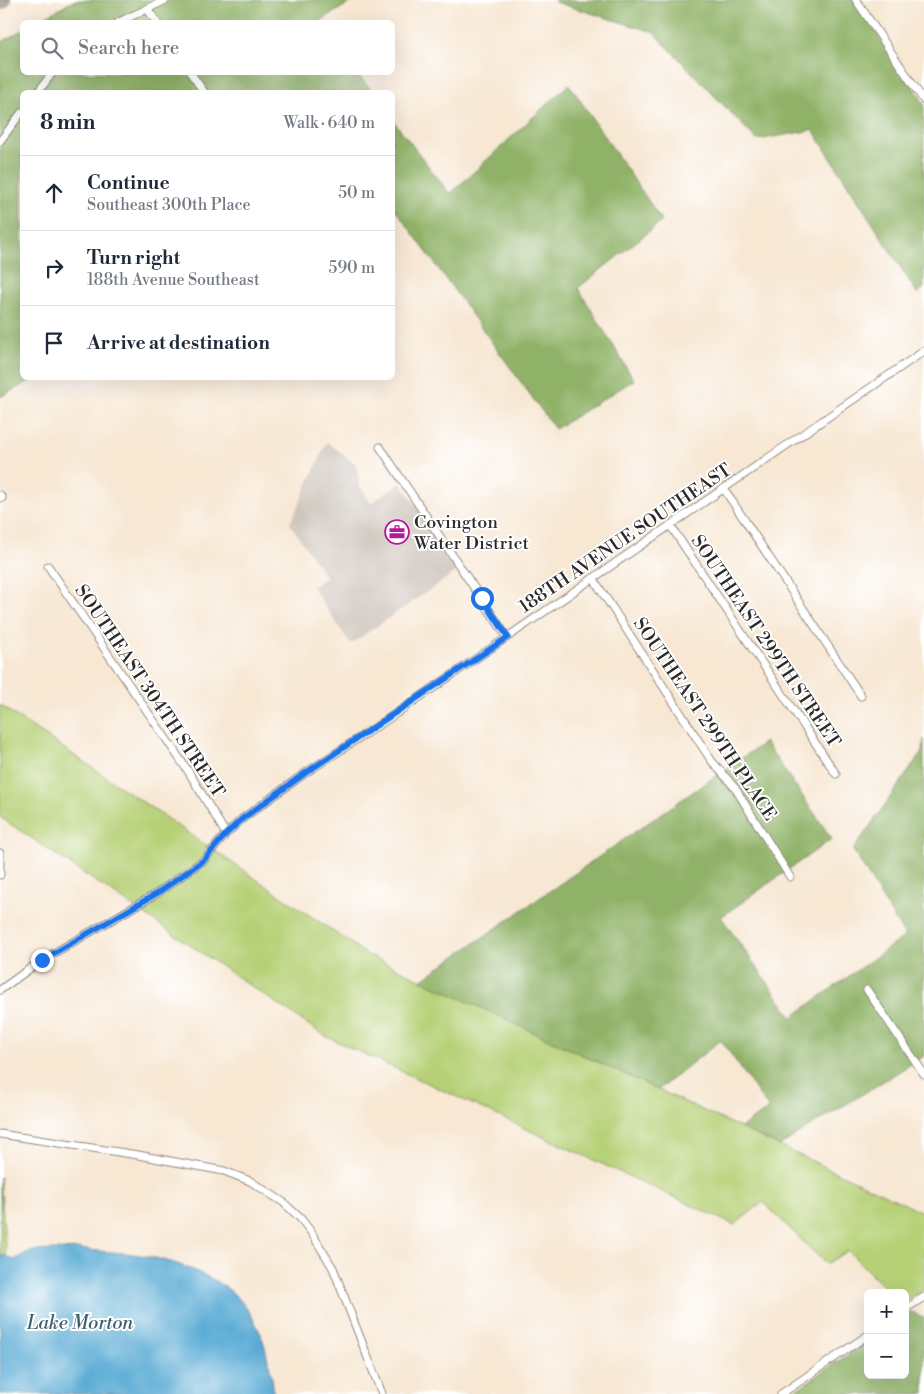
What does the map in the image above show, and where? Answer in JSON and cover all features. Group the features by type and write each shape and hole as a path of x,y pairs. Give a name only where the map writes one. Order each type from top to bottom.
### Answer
{"street":[{"path":"123,20 166,0"},
{"path":"856,0 924,100"},
{"path":"147,9 155,20"},
{"path":"40,90 51,75"},
{"path":"192,75 203,90"},
{"path":"0,141 20,115"},
{"name":"188TH AVENUE SOUTHEAST","path":"0,990 42,960 156,894 204,860 226,834 242,819 304,774 508,637 924,351"},
{"path":"380,447 508,637"},
{"path":"724,489 861,696"},
{"name":"SOUTHEAST 299TH STREET","path":"670,525 836,774"},
{"name":"SOUTHEAST 304TH STREET","path":"48,566 188,771 226,834"},
{"name":"SOUTHEAST 299TH PLACE","path":"594,578 711,760 735,788 790,877"},
{"path":"0,853 0,875"},
{"path":"867,990 924,1074"},
{"path":"0,1134 138,1155 224,1171 250,1182 283,1202 312,1232 333,1268 382,1394"},
{"path":"909,1306 924,1296"},
{"path":"781,1394 864,1338"}],"shaded area":[{"path":"327,442 356,464 360,486 371,503 401,483 460,569 351,644 312,587 326,577 290,524"}],"green space":[{"path":"75,0 354,0 322,20 40,20"},
{"path":"555,0 854,0 924,103 924,288 917,293 813,130 757,140 653,32 555,2"},
{"path":"20,31 20,75 359,75 371,90 20,90 20,380 32,380 0,397 0,43"},
{"path":"569,84 662,221 578,288 634,380 555,429 395,209 395,123 450,194"},
{"path":"0,705 368,955 924,1213 924,1289 909,1298 909,1289 886,1289 848,1251 826,1264 763,1202 734,1225 325,1036 0,817"},
{"path":"924,739 924,1056 779,1146 740,1128 769,1109 721,1040 658,1090 421,980 765,742 832,839 721,917 792,1017 905,936 853,850 922,752"},
{"path":"0,1177 6,1256 0,1256"},
{"path":"911,1312 924,1318 924,1394 790,1394 864,1344 864,1379 909,1379 909,1313"}],"water":[{"name":"Lake Morton","path":"79,1249 151,1257 189,1268 225,1287 246,1308 262,1337 272,1375 273,1394 0,1394 0,1256 6,1256 14,1260 30,1251"}],"place":[{"name":"Covington Water District","path":"397,532"}],"route":[{"path":"42,960 156,894 204,860 226,834 242,819 304,774 508,637 482,598"}]}
